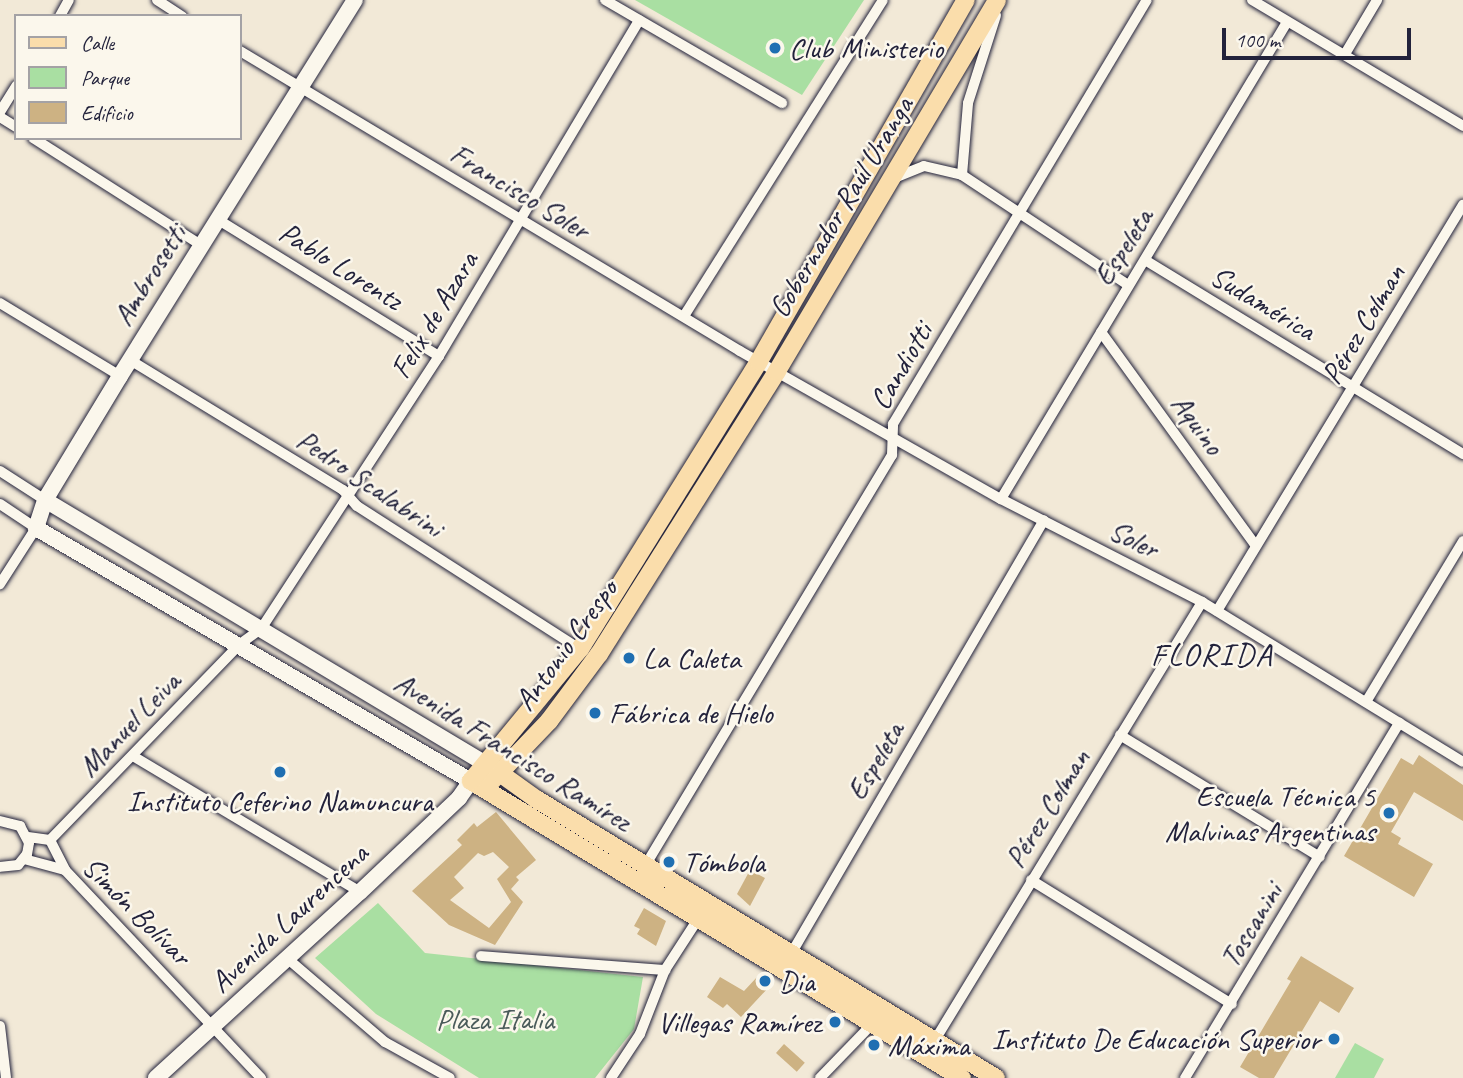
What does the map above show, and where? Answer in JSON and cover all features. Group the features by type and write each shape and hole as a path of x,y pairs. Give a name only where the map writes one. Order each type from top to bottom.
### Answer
{"main road":[{"name":"Gobernador Raúl Uranga","path":"759,361 966,0"},
{"name":"Gobernador Raúl Uranga","path":"777,371 888,181 1000,0"},
{"name":"Antonio Crespo","path":"493,769 580,649 759,361"},
{"name":"Antonio Crespo","path":"478,784 549,721 593,663 777,371"},
{"name":"Avenida Francisco Ramírez","path":"493,769 645,866 791,954 962,1078"},
{"name":"Avenida Francisco Ramírez","path":"478,784 700,916 879,1016 935,1040 996,1078"}],"street":[{"path":"157,0 179,14"},
{"name":"Ambrosetti","path":"0,584 36,527 45,500 120,376 355,0"},
{"path":"605,0 782,103"},
{"path":"684,316 762,186 883,0"},
{"path":"962,175 968,103 1000,0"},
{"name":"Candiotti","path":"645,866 892,455 893,424 1147,0"},
{"path":"1252,0 1463,126"},
{"path":"1345,54 1377,0"},
{"name":"Felix de Azara","path":"261,629 350,498 439,356 639,20"},
{"name":"Espeleta","path":"1001,499 1287,22"},
{"name":"Francisco Soler","path":"242,52 777,371"},
{"path":"0,112 14,89"},
{"path":"36,140 201,245"},
{"path":"888,181 924,166 962,175 1128,285"},
{"name":"Pérez Colman","path":"1217,611 1463,205"},
{"name":"Pablo Lorentz","path":"218,219 439,356"},
{"name":"Sudamérica","path":"1146,260 1463,454"},
{"path":"0,303 120,376"},
{"name":"Aquino","path":"1101,332 1255,545"},
{"name":"Pedro Scalabrini","path":"130,360 350,498 357,506 580,649"},
{"name":"Soler","path":"777,371 1001,499 1202,602 1463,762"},
{"name":"Avenida Francisco Ramírez","path":"0,471 493,769"},
{"name":"Avenida Francisco Ramírez","path":"0,504 478,784"},
{"name":"Espeleta","path":"791,954 1044,520"},
{"path":"1366,702 1463,541"},
{"name":"Pérez Colman","path":"935,1040 1202,602"},
{"name":"Manuel Leiva","path":"50,840 240,644 261,629"},
{"name":"Toscanini","path":"1185,1078 1399,723"},
{"path":"1120,735 1320,857"},
{"path":"133,756 360,892"},
{"name":"Antonio Crespo","path":"459,798 478,784"},
{"name":"Avenida Laurencena","path":"156,1078 459,798"},
{"path":"0,821 14,822 28,837 50,840 65,870"},
{"path":"1,869 24,859 28,837"},
{"name":"Simón Bolívar","path":"24,859 65,870 215,1025 261,1078"},
{"path":"1031,880 1232,1004"},
{"path":"611,1078 640,1034 665,970 700,916"},
{"path":"481,956 665,970"},
{"path":"288,958 384,1042 450,1078"},
{"path":"821,1078 879,1016"},
{"path":"0,1026 6,1078"}],"green space":[{"name":"Club Ministerio","path":"635,0 864,0 802,95"},
{"name":"Plaza Italia","path":"378,903 425,953 643,977 634,1029 595,1078 479,1078 376,1014 315,958"},
{"path":"1355,1043 1384,1059 1374,1078 1335,1078"}],"building":[{"path":"1419,755 1463,785 1463,821 1414,792 1391,832 1401,838 1398,844 1433,864 1414,897 1344,856 1401,758 1413,765"},
{"path":"496,812 536,860 516,877 519,880 511,889 523,902 495,945 449,925 412,891 462,845 457,840 474,823 477,827","holes":["493,852 509,867 497,879 511,902 489,928 450,900 464,888 454,877 478,853 484,856"]},
{"path":"750,870 765,878 750,906 737,894"},
{"path":"644,908 666,921 656,946 637,934 640,929 634,926"},
{"path":"1301,956 1354,988 1339,1013 1320,1001 1274,1078 1259,1078 1240,1067 1291,981 1287,979"},
{"path":"758,976 769,987 741,1017 727,1004 723,1008 707,997 720,977 744,991"},
{"path":"784,1044 805,1063 797,1072 776,1053"}],"place":[{"name":"Club Ministerio","path":"775,48"},
{"name":"La Caleta","path":"629,658"},
{"name":"Fábrica de Hielo","path":"595,713"},
{"name":"Instituto Ceferino Namuncura","path":"280,772"},
{"name":"Escuela Técnica 5 Malvinas Argentinas","path":"1389,813"},
{"name":"Tómbola","path":"669,862"},
{"name":"Dia","path":"765,981"},
{"name":"Villegas Ramírez","path":"835,1022"},
{"name":"Instituto De Educación Superior","path":"1334,1039"},
{"name":"Máxima","path":"874,1045"}],"district":[{"name":"FLORIDA","path":"1212,655"}]}
